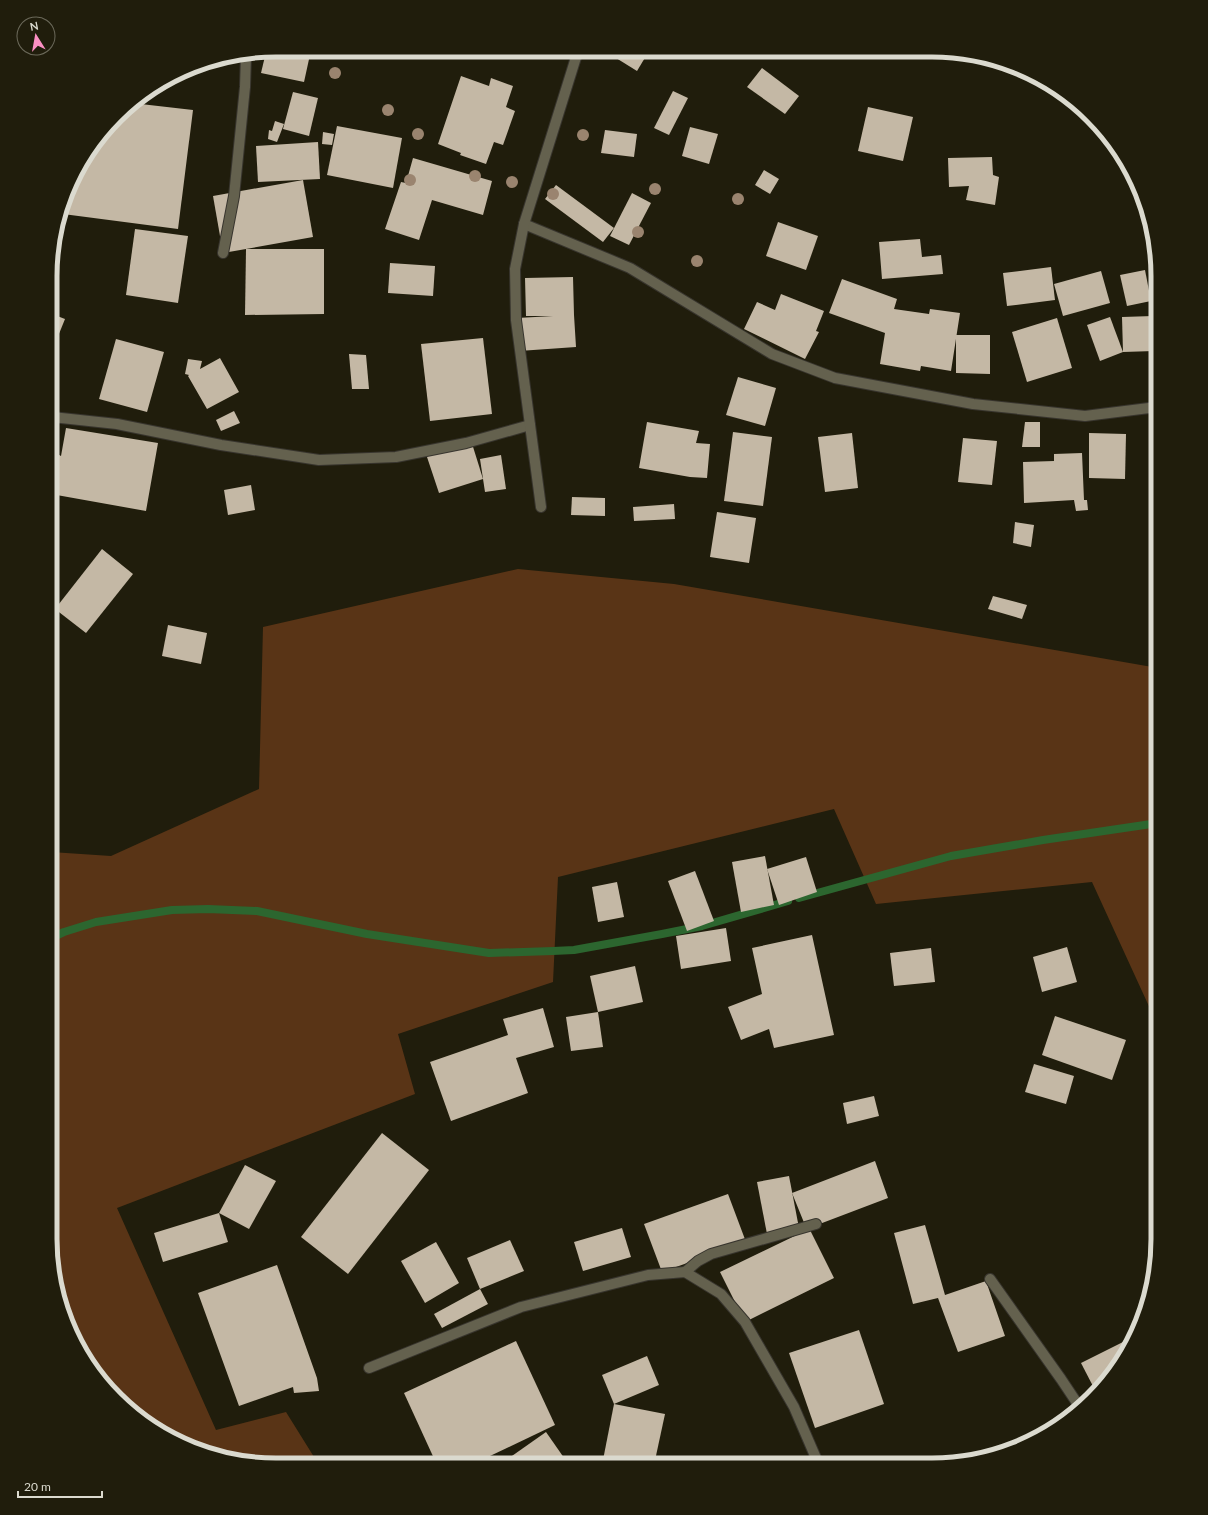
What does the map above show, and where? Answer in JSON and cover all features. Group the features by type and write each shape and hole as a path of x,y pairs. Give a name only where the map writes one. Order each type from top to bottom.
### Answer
{"street":[{"path":"542,507 516,320 515,269 524,224 576,57"},
{"path":"223,253 234,196 245,87 246,59"},
{"path":"524,224 630,268 772,354 835,378 973,404 1086,416 1149,408"},
{"path":"57,418 117,424 221,445 319,460 396,457 466,443 530,425"},
{"path":"369,1368 521,1307 648,1275 685,1272 698,1261 711,1254 816,1224"},
{"path":"685,1272 721,1294 745,1322 794,1407 816,1458"},
{"path":"990,1279 1061,1379 1076,1404"}],"shaded area":[{"path":"518,569 674,584 1151,667 1151,1011 1092,882 876,904 834,809 558,877 553,982 398,1034 415,1094 117,1208 216,1430 286,1412 315,1458 261,1458 219,1451 192,1441 166,1429 154,1421 132,1404 111,1383 86,1349 64,1296 57,1254 57,852 111,856 259,789 263,627"}],"building":[{"path":"265,57 309,57 304,82 261,73"},
{"path":"614,57 645,57 637,71"},
{"path":"762,68 799,96 785,114 747,87"},
{"path":"461,76 489,86 491,78 513,86 506,107 515,111 503,145 494,142 486,164 460,155 461,153 438,144"},
{"path":"673,91 688,98 669,135 654,128"},
{"path":"293,92 318,98 309,136 283,129"},
{"path":"141,104 193,110 178,229 66,214 86,166 94,154 121,121"},
{"path":"868,107 913,117 903,161 858,151"},
{"path":"275,121 284,124 277,142 268,139 269,130 272,131"},
{"path":"337,126 402,138 393,188 327,175"},
{"path":"690,127 718,134 709,164 682,156"},
{"path":"605,130 637,134 634,157 601,153"},
{"path":"323,132 334,134 332,145 322,144"},
{"path":"318,142 320,179 258,182 256,146"},
{"path":"992,157 993,175 999,177 995,205 966,200 969,186 949,187 948,158"},
{"path":"413,158 492,181 483,215 432,200 419,240 385,229 401,182 406,183"},
{"path":"764,170 779,179 770,194 755,185"},
{"path":"303,180 313,237 223,253 213,196"},
{"path":"556,185 614,228 603,242 545,199"},
{"path":"632,193 651,203 629,245 610,236"},
{"path":"778,222 818,236 806,270 766,256"},
{"path":"135,229 188,236 178,303 126,295"},
{"path":"920,239 922,257 941,255 943,274 882,279 879,242"},
{"path":"246,249 324,249 324,314 245,315"},
{"path":"390,263 435,266 433,296 388,293"},
{"path":"1051,267 1055,300 1007,306 1003,273"},
{"path":"1145,270 1151,301 1127,306 1120,275"},
{"path":"1101,271 1110,303 1063,316 1054,284"},
{"path":"573,277 576,347 519,351 517,318 553,316 526,316 525,278"},
{"path":"842,279 897,299 894,309 929,314 930,309 960,313 951,371 921,366 920,371 880,364 885,333 829,313"},
{"path":"781,294 824,311 816,331 819,332 805,359 744,329 757,302 775,310"},
{"path":"57,316 65,319 57,339"},
{"path":"1151,316 1151,351 1123,352 1122,317"},
{"path":"1110,317 1123,352 1100,361 1087,325"},
{"path":"1057,318 1072,368 1027,382 1012,332"},
{"path":"956,335 990,335 990,374 956,373"},
{"path":"483,338 492,414 430,421 421,344"},
{"path":"116,339 164,352 147,412 99,399"},
{"path":"349,354 366,355 369,389 352,389"},
{"path":"220,358 239,392 207,409 188,376 189,375 185,374 188,359 202,361 200,369"},
{"path":"738,377 776,388 765,426 726,415"},
{"path":"234,411 240,423 221,431 216,420"},
{"path":"647,422 699,431 696,443 710,444 707,478 690,477 639,468"},
{"path":"1025,422 1040,422 1040,447 1022,447"},
{"path":"66,428 158,443 146,511 57,495 57,454 61,456"},
{"path":"733,432 772,437 763,506 724,501"},
{"path":"852,433 858,488 825,492 818,437"},
{"path":"1089,433 1126,434 1125,479 1089,478"},
{"path":"470,437 483,479 439,493 425,451"},
{"path":"963,438 997,441 992,485 958,482"},
{"path":"1082,453 1084,500 1087,500 1088,510 1076,511 1074,500 1024,503 1023,462 1054,461 1054,454"},
{"path":"501,455 506,489 485,492 480,459"},
{"path":"251,485 255,510 228,515 224,490"},
{"path":"572,497 605,498 605,516 571,515"},
{"path":"674,504 675,519 634,521 633,507"},
{"path":"717,512 756,518 749,563 710,557"},
{"path":"1015,522 1034,525 1031,547 1013,543"},
{"path":"102,549 133,574 86,633 57,611 57,606"},
{"path":"993,596 1027,605 1022,619 988,609"},
{"path":"168,625 207,633 201,664 162,656"},
{"path":"765,856 774,905 741,912 732,862"},
{"path":"806,857 817,892 779,905 767,869"},
{"path":"695,871 714,921 687,931 668,881"},
{"path":"617,882 624,917 598,922 592,887"},
{"path":"726,928 731,961 681,969 676,936"},
{"path":"812,935 834,1035 774,1048 769,1029 741,1040 728,1007 762,994 752,948"},
{"path":"1067,947 1077,982 1042,992 1033,957"},
{"path":"931,948 935,982 894,986 890,953"},
{"path":"635,966 643,1002 598,1012 590,976"},
{"path":"543,1008 554,1047 516,1058 528,1093 451,1121 430,1062 508,1035 503,1019"},
{"path":"598,1012 603,1047 571,1051 566,1017"},
{"path":"1055,1016 1126,1040 1112,1080 1042,1055"},
{"path":"1034,1064 1074,1076 1066,1104 1025,1092"},
{"path":"874,1096 879,1116 847,1124 843,1103"},
{"path":"382,1133 429,1170 348,1274 301,1237"},
{"path":"875,1161 888,1198 809,1228 834,1278 745,1322 720,1272 807,1230 792,1193"},
{"path":"245,1165 276,1181 249,1229 219,1213"},
{"path":"789,1176 799,1228 767,1234 757,1182"},
{"path":"728,1194 746,1242 662,1272 644,1224"},
{"path":"219,1213 228,1242 163,1262 154,1233"},
{"path":"925,1225 945,1295 986,1281 1005,1336 958,1352 938,1298 913,1304 894,1233"},
{"path":"622,1228 631,1257 583,1271 574,1242"},
{"path":"510,1240 524,1271 480,1289 467,1258"},
{"path":"436,1242 459,1283 425,1303 401,1261"},
{"path":"277,1265 317,1378 319,1391 294,1393 293,1387 239,1406 198,1293"},
{"path":"480,1289 488,1304 442,1328 434,1314"},
{"path":"859,1330 884,1404 815,1428 789,1353"},
{"path":"516,1341 555,1425 486,1458 434,1458 404,1393"},
{"path":"1123,1342 1124,1344 1114,1361 1093,1387 1081,1363"},
{"path":"647,1356 659,1385 614,1404 602,1375"},
{"path":"614,1404 665,1414 656,1458 603,1458"},
{"path":"546,1432 564,1458 509,1458"}],"waterway":[{"path":"799,898 951,856 1043,840 1151,824"},
{"path":"57,935 96,922 172,910 208,909 257,911 367,934 489,953 574,950 702,926 788,901"}]}
